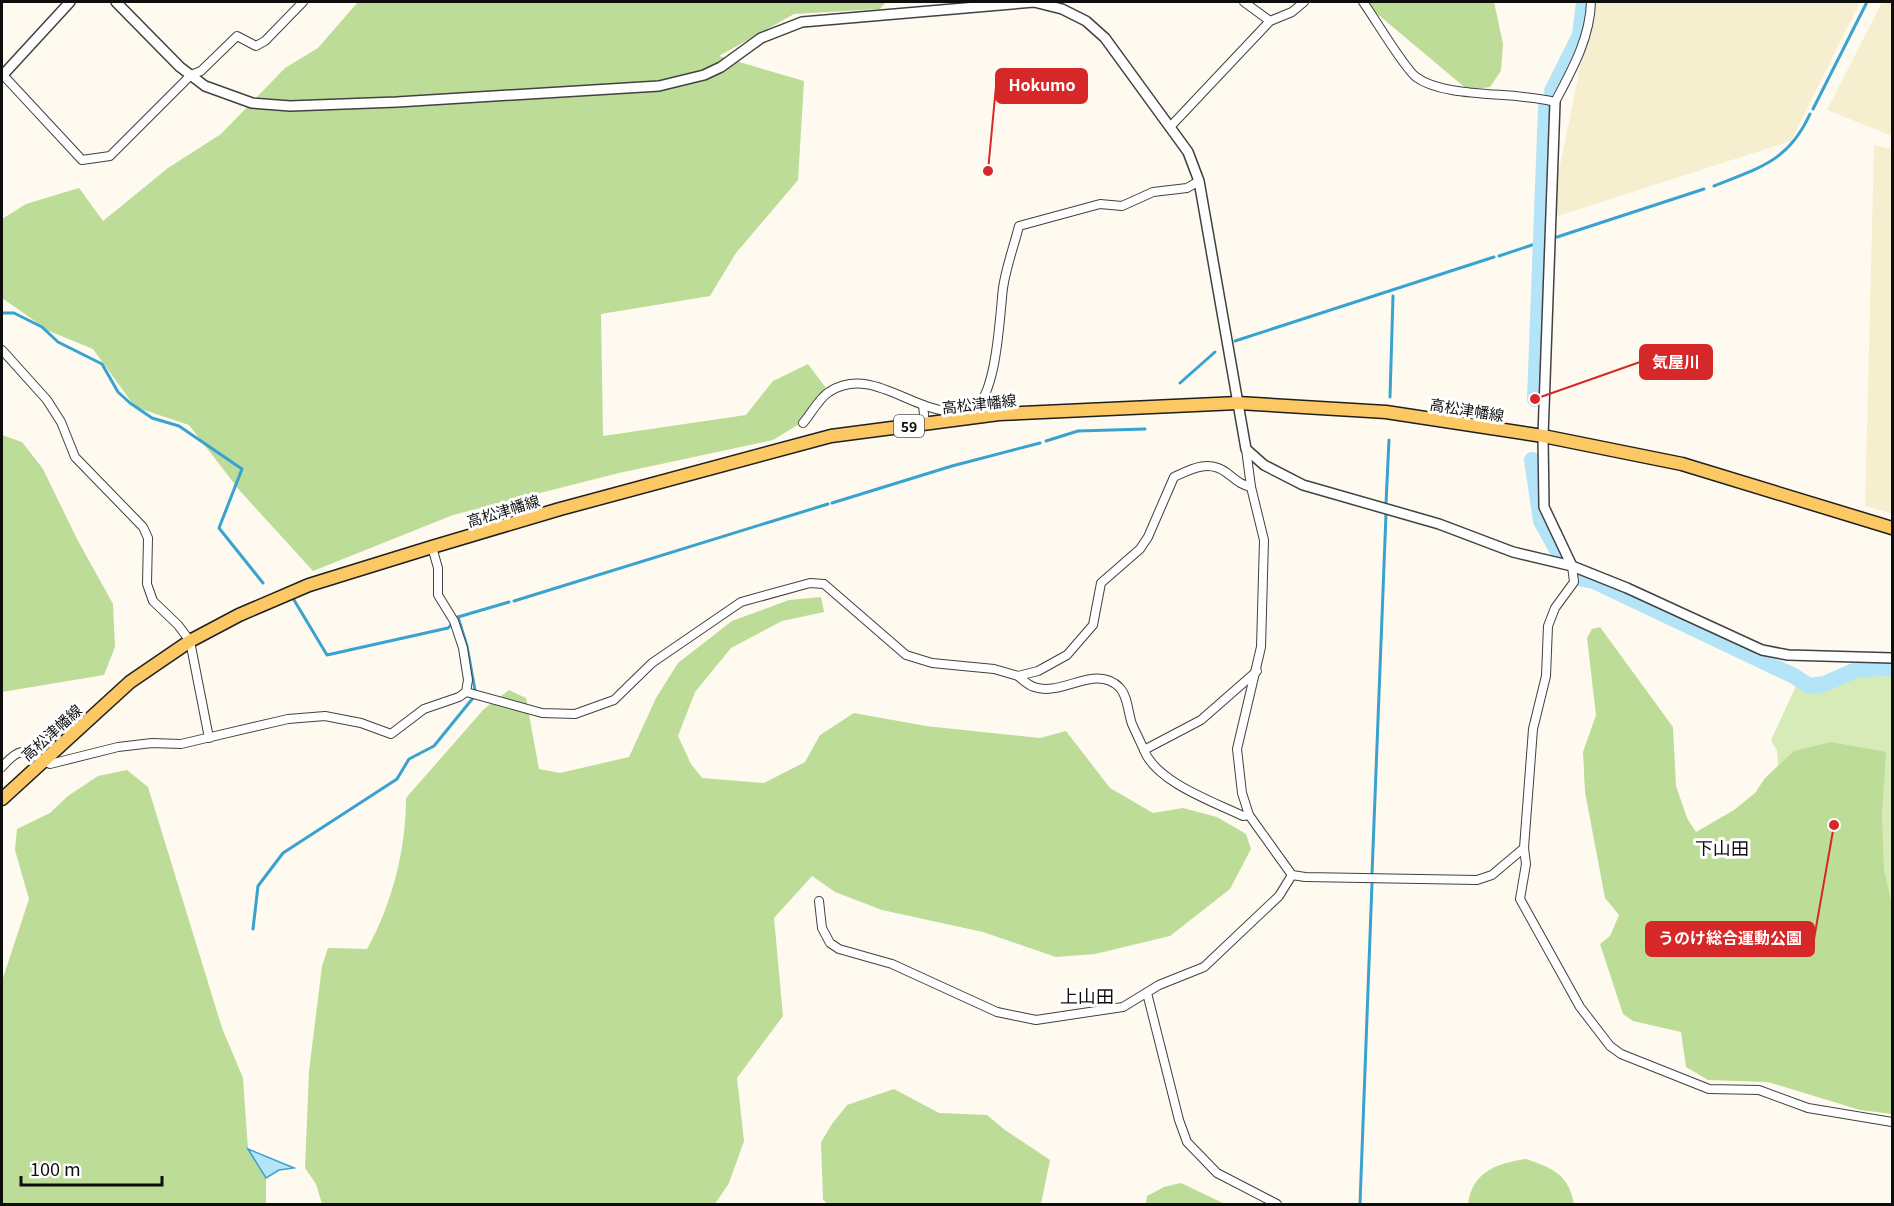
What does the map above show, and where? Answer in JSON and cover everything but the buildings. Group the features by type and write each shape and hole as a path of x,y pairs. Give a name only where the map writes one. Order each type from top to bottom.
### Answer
{"main road":[{"name":"高松津幡線","path":"2,799 130,682 190,641 239,615 309,585 432,547 560,509 831,436 999,414 1238,403 1386,412 1543,436 1682,464 1893,528"}],"street":[{"path":"70,2 2,76 82,160 110,156 191,75 201,71 237,36 256,46 265,41 303,2"},
{"path":"116,2 205,86 252,103 290,106 659,86 704,75 721,67 761,38 802,22 1034,2 1062,9 1086,21 1105,38 1188,152 1199,181 1251,487 1264,540 1261,646 1237,750 1242,794 1249,815 1292,875"},
{"path":"1244,2 1270,21"},
{"path":"1170,127 1270,21 1292,12 1304,2"},
{"path":"1363,2 1414,76 1432,86 1537,96 1555,102"},
{"path":"1591,2 1591,14 1577,62 1555,102 1543,436 1544,507 1572,566 1574,582 1556,608 1548,626 1546,676 1533,729 1524,848 1527,864 1520,899 1580,1006 1610,1046 1621,1054 1709,1089 1759,1090 1808,1108 1893,1122"},
{"path":"803,423 827,393 853,383 867,383 939,410 967,409 979,404 983,398 994,360 1003,287 1019,226 1100,204 1122,206 1153,192 1187,188 1199,181"},
{"path":"2,350 47,400 61,422 75,457 143,527 148,538 147,584 153,601 178,625 190,641 209,738"},
{"path":"922,405 925,424"},
{"path":"1246,449 1264,465 1303,485 1439,524 1513,552 1572,566 1628,588 1762,650 1788,655 1893,658"},
{"path":"1018,676 1057,662 1093,626 1101,583 1144,543 1174,477 1193,468 1211,465 1224,470 1242,485 1251,487"},
{"path":"2,767 12,754 24,750 36,754 50,764 118,747 152,743 181,744 288,719 325,716 361,723 391,734 424,708 459,698 466,692 468,680 463,648 454,621 440,602 438,568 432,547"},
{"path":"466,692 542,713 575,714 614,700 652,663 741,602 810,583 824,584 906,655 932,663 994,669 1018,676 1033,686 1046,689 1062,688 1097,678 1111,682 1120,688 1125,696 1133,724 1148,760 1182,787 1243,816 1249,815"},
{"path":"1144,750 1201,720 1257,671"},
{"path":"1292,875 1477,880 1492,875 1524,848"},
{"path":"819,901 822,928 830,942 839,949 892,964 996,1012 1036,1020 1124,1007 1159,984 1204,967 1279,896 1292,875"},
{"path":"1147,993 1176,1110 1187,1142 1217,1173 1277,1204"}],"shaded area":[{"path":"1588,2 1860,2 1791,141 1549,219 1591,14"},
{"path":"1882,2 1892,2 1892,136 1827,110"},
{"path":"1874,145 1892,149 1892,514 1865,506"}],"green space":[{"path":"358,2 885,3 880,9 794,14 719,56 804,81 798,180 736,253 710,296 601,314 603,436 746,415 773,381 808,364 826,388 801,423 773,440 619,473 453,515 313,571 240,491 189,425 135,407 93,349 49,331 2,298 2,219 26,204 79,188 103,221 168,168 221,134 285,68 318,48"},
{"path":"1363,2 1494,2 1503,44 1501,71 1490,87 1468,90"},
{"path":"2,435 22,442 43,469 77,539 113,604 115,647 104,675 2,692"},
{"path":"821,597 824,612 782,621 731,648 695,692 678,736 691,764 702,778 764,783 805,762 820,735 854,713 926,726 1040,738 1066,731 1110,788 1153,813 1183,808 1217,817 1246,834 1251,849 1230,889 1170,936 1095,954 1056,957 983,932 882,910 835,892 812,876 774,918 783,1016 737,1078 744,1141 729,1183 715,1204 322,1204 316,1184 305,1168 309,1071 322,966 328,948 367,949 376,932 396,876 403,837 406,798 484,709 509,690 526,698 539,769 560,773 629,757 656,698 678,663 732,621 789,600"},
{"path":"1600,627 1673,727 1676,786 1687,818 1696,832 1734,810 1755,793 1765,778 1794,751 1831,742 1886,752 1882,815 1884,870 1892,905 1892,1114 1860,1110 1768,1082 1708,1080 1686,1067 1681,1032 1633,1021 1623,1014 1600,944 1610,936 1619,915 1605,898 1585,792 1583,752 1596,715 1587,638 1592,629"},
{"path":"1868,674 1892,674 1892,1009 1779,775 1777,751 1771,740 1796,686"},
{"path":"127,770 148,787 222,1028 243,1078 248,1149 266,1178 266,1204 2,1204 2,981 29,899 15,850 17,829 50,813 68,796 98,776"},
{"path":"894,1089 939,1113 987,1115 1050,1160 1041,1204 828,1204 823,1200 821,1142 847,1105"},
{"path":"1526,1159 1552,1170 1564,1179 1574,1204 1468,1204 1470,1193 1480,1177 1505,1163"},
{"path":"1181,1183 1225,1204 1146,1204 1147,1196 1164,1187"}],"water":[{"path":"248,1149 294,1168 279,1170 266,1178"}],"waterway":[{"path":"1552,91 1580,35 1584,2"},
{"path":"1813,109 1867,2"},
{"path":"1535,399 1546,107"},
{"path":"1714,186 1759,168 1782,153 1792,143 1810,114"},
{"path":"1557,237 1704,189"},
{"path":"1499,256 1532,245"},
{"path":"1235,341 1494,257"},
{"path":"1390,397 1393,296"},
{"path":"2,313 14,313 42,327 58,342 102,364 118,392 130,403 152,418 179,426 242,469 219,528 263,583"},
{"path":"1180,383 1215,352"},
{"path":"1046,441 1078,431 1145,429"},
{"path":"1386,503 1389,440"},
{"path":"832,503 952,466 1040,443"},
{"path":"1532,460 1541,521 1558,552"},
{"path":"514,601 828,504"},
{"path":"1372,874 1386,514"},
{"path":"1578,578 1594,581 1794,676 1809,686 1824,684 1858,669 1892,668"},
{"path":"294,600 327,655 448,628 451,625"},
{"path":"458,617 509,602"},
{"path":"458,617 467,646 475,690"},
{"path":"253,929 258,886 283,853 397,779 409,759 434,746 473,698"},
{"path":"1360,1204 1372,883"}],"place":[{"name":"Hokumo","path":"988,171"},
{"name":"気屋川","path":"1535,399"},
{"name":"うのけ総合運動公園","path":"1834,825"}],"district":[{"name":"下山田","path":"1722,847"},
{"name":"上山田","path":"1087,995"}]}
